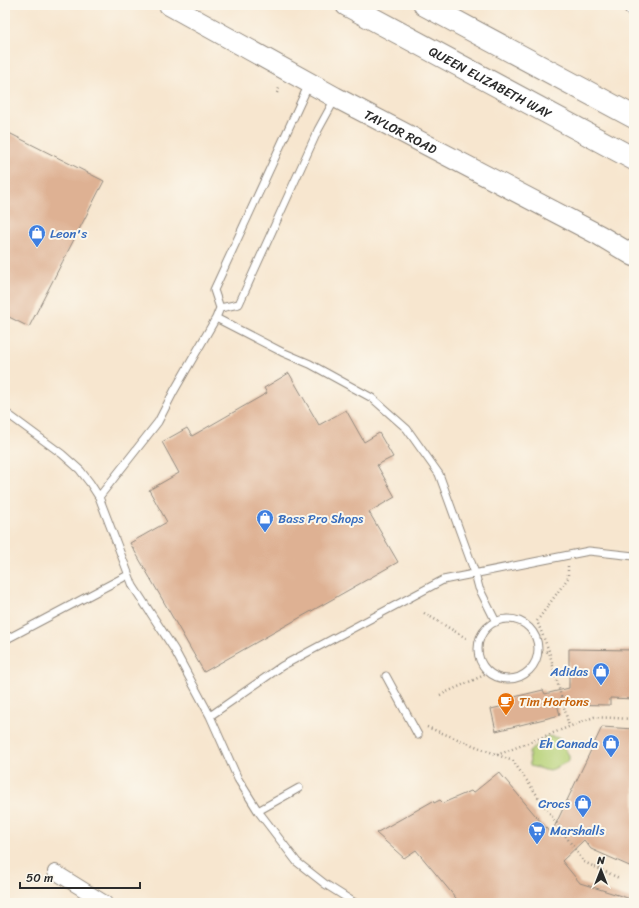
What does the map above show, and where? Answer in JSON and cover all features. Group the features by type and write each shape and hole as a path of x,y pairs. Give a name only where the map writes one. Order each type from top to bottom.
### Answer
{"highway":[{"name":"QUEEN ELIZABETH WAY","path":"347,5 634,159"},
{"path":"424,5 634,117"}],"main road":[{"name":"TAYLOR ROAD","path":"169,5 309,83 599,235 634,256"}],"street":[{"path":"55,872 105,903"}],"lane":[{"path":"98,498 158,422 216,318 220,308 214,290 309,83"},
{"path":"220,308 240,304 318,130 335,97"},
{"path":"216,318 282,352 310,364 372,398 406,429 439,474 479,588 496,622"},
{"path":"5,412 62,454 80,470 98,498 133,586 174,649 210,716 238,779 258,811 297,862 325,884 355,903"},
{"path":"210,716 282,666 443,580 589,551 634,556"},
{"path":"5,640 128,575"},
{"path":"504,619 514,619 530,628 535,635 538,644 538,653 536,662 524,675 506,679 497,677 489,672 483,665 479,656 478,645 481,635 487,627 504,619"},
{"path":"386,676 418,736"},
{"path":"258,811 299,788"}],"path":[{"path":"568,555 568,578 537,621 549,651 570,726"},
{"path":"424,613 466,638"},
{"path":"538,653 549,651"},
{"path":"440,695 489,672"},
{"path":"497,755 594,717 634,719"},
{"path":"425,726 513,761 584,862 619,878"}],"green space":[{"path":"547,736 560,738 569,756 569,761 549,771 530,766 529,752"}],"building":[{"name":"Leon's","path":"5,131 104,181 29,327 5,315"},
{"name":"Bass Pro Shops","path":"289,373 319,425 346,410 364,442 379,433 393,457 377,465 395,497 369,512 398,562 204,672 130,543 167,522 149,490 179,473 162,442 187,428 192,436 267,393 264,388"},
{"path":"569,649 634,650 634,699 610,698 610,705 557,704 560,715 496,731 491,709 504,706 502,700 543,690 545,694 569,688"},
{"path":"602,727 634,729 634,868 591,849 584,840 562,861 580,883 634,900 634,903 460,903 416,850 404,858 376,833 433,801 434,803 440,800 443,803 471,791 473,793 499,772 551,834"}],"place":[{"name":"Leon's","path":"37,248"},
{"name":"Bass Pro Shops","path":"265,533"},
{"name":"Adidas","path":"601,686"},
{"name":"Tim Hortons","path":"506,716"},
{"name":"Eh Canada","path":"611,758"},
{"name":"Crocs","path":"583,818"},
{"name":"Marshalls","path":"537,845"}]}
